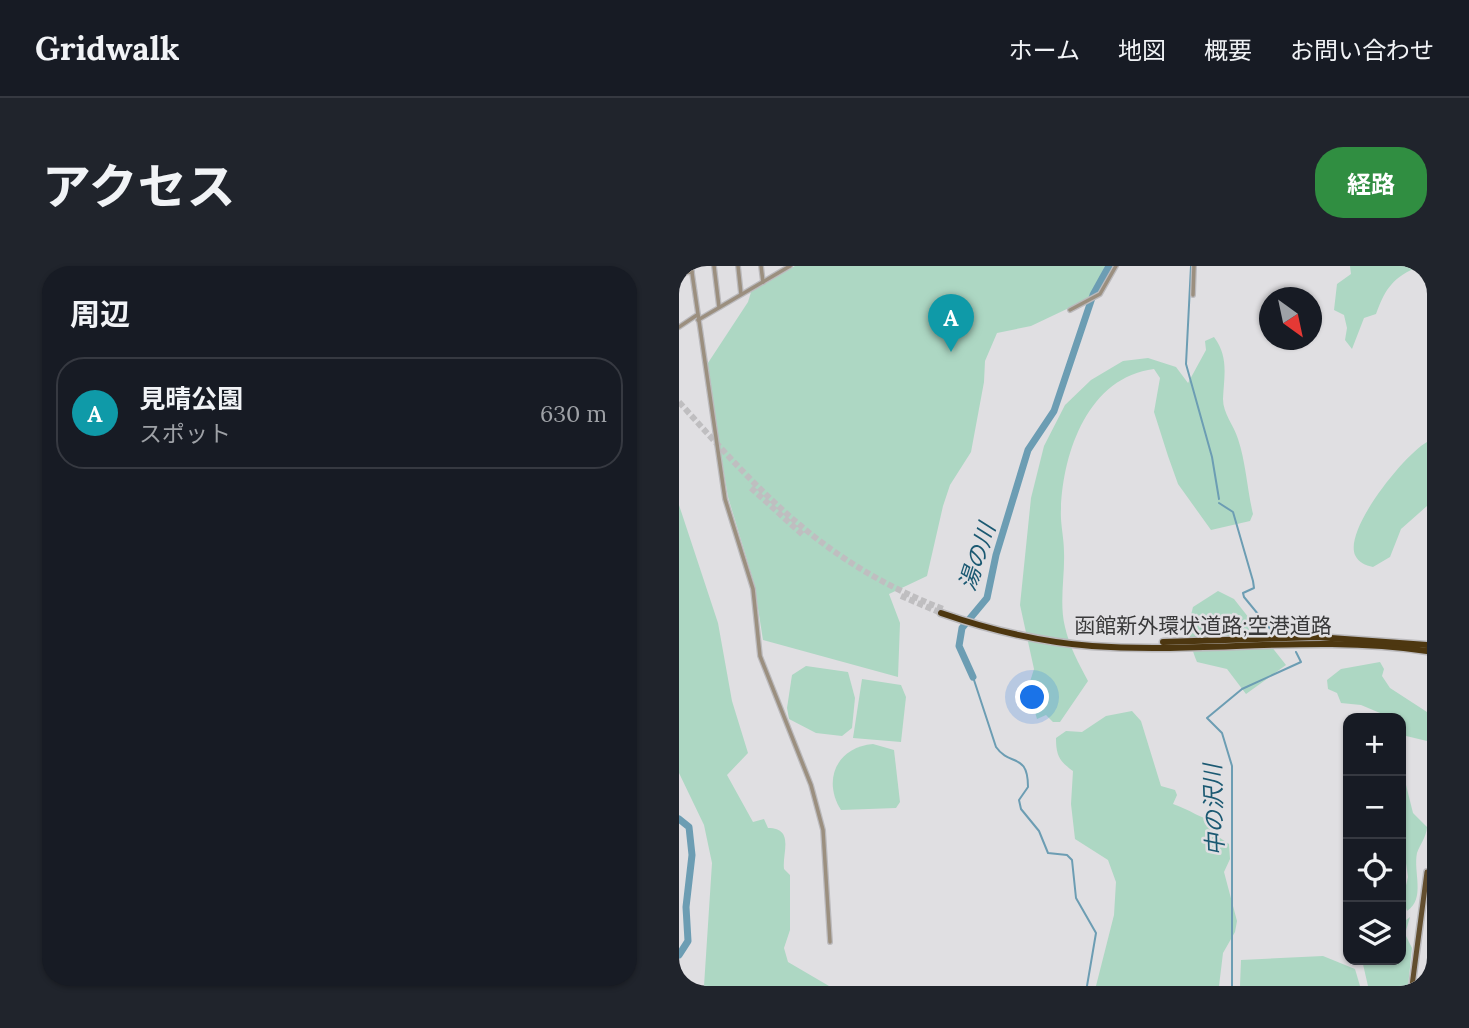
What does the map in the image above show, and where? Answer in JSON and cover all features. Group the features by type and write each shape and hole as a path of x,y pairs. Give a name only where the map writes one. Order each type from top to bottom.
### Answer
{"highway":[{"name":"函館新外環状道路;空港道路","path":"942,611 1039,639 1094,646 1352,644 1427,651"},
{"name":"函館新外環状道路;空港道路","path":"977,623 1040,636 1095,642 1317,637 1427,645"}],"main road":[{"path":"1412,986 1427,872"}],"street":[{"path":"714,266 719,307"},
{"path":"738,266 741,294"},
{"path":"761,266 763,282"},
{"path":"679,327 790,266"},
{"path":"1070,310 1097,297 1116,266"},
{"path":"1193,295 1194,266"},
{"path":"679,273 691,269 725,499 755,603 760,656 806,772 823,830 830,942"}],"green space":[{"path":"795,266 1105,266 1090,298 1031,326 997,333 985,361 984,382 971,452 950,485 927,576 889,594 900,623 898,677 763,640 754,583 728,497 706,366 748,302 751,292"},
{"path":"1350,266 1419,266 1397,279 1387,290 1376,314 1364,318 1352,349 1345,340 1347,328 1344,315 1334,310 1337,284 1351,274"},
{"path":"1214,337 1224,359 1223,404 1243,457 1253,514 1250,521 1211,530 1178,484 1154,412 1160,378 1154,369 1131,375 1112,386 1084,420 1074,441 1067,464 1061,509 1064,552 1063,618 1072,648 1088,681 1060,722 1053,722 1046,715 1037,719 1028,688 1034,669 1020,605 1031,498 1044,446 1065,405 1091,380 1123,361 1148,358 1176,367 1188,383 1206,350 1205,341"},
{"path":"1427,442 1427,506 1401,529 1390,557 1373,567 1363,563 1355,555 1354,543 1367,511 1405,461"},
{"path":"679,505 718,623 732,701 748,753 727,775 753,822 764,819 768,828 782,832 784,837 784,869 790,875 790,930 784,948 788,962 829,986 704,986 712,863 704,825 679,773"},
{"path":"1218,591 1234,599 1286,665 1246,694 1227,669 1197,662 1192,648 1190,622 1193,607"},
{"path":"1380,662 1384,669 1382,676 1390,688 1427,712 1427,741 1406,736 1406,713 1380,713 1361,705 1341,703 1337,693 1328,689 1327,680 1341,669"},
{"path":"806,666 848,672 855,698 852,728 842,736 816,733 789,719 787,708 792,675"},
{"path":"862,679 901,685 906,697 901,742 853,738"},
{"path":"1132,711 1141,721 1161,786 1175,790 1177,795 1173,804 1219,822 1217,836 1229,844 1230,859 1224,872 1237,921 1235,932 1223,953 1219,986 1096,986 1114,915 1116,882 1108,860 1075,839 1071,804 1073,771 1059,757 1056,738 1066,731 1082,732 1106,716"},
{"path":"873,744 894,750 900,802 896,808 841,810 833,787 836,767 850,751"},
{"path":"1406,785 1413,813 1427,827 1417,853 1416,900 1407,911"},
{"path":"1406,936 1412,948 1408,986 1368,986 1363,965 1406,965"},
{"path":"1323,956 1355,969 1360,986 1240,986 1241,960"}],"waterway":[{"name":"湯の川","path":"973,677 959,646 962,628 987,598 996,555 1028,450 1054,411 1093,295 1109,266"},
{"name":"中の沢川","path":"1191,266 1186,364 1212,457 1219,499"},
{"name":"中の沢川","path":"1219,503 1233,512 1253,581 1254,588 1243,593 1244,597 1272,631"},
{"name":"中の沢川","path":"1232,986 1232,766 1222,733 1207,718 1242,689 1301,662 1296,652"},
{"name":"湯の川","path":"973,677 996,747 1007,757 1022,764 1025,769 1028,787 1019,800 1021,809 1039,831 1048,853 1067,855 1072,860 1076,898 1096,933 1087,986"},
{"path":"679,819 689,827 692,855 686,907 688,941 679,955"}],"tunnel":[{"path":"679,402 739,467 797,523 863,570 943,609"},
{"path":"751,488 803,535"},
{"path":"901,596 941,613"}],"place":[{"name":"見晴公園","path":"951,352"}]}
